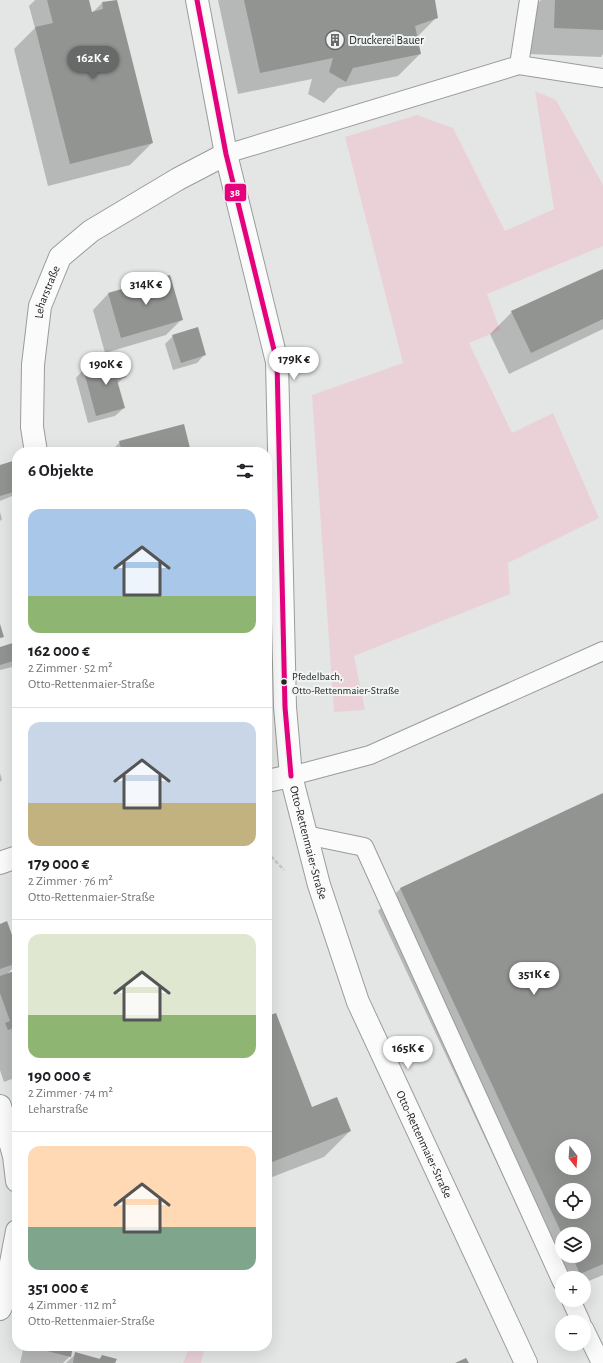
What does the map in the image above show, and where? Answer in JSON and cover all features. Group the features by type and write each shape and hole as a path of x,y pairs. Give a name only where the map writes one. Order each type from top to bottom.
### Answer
{"street":[{"name":"Otto-Rettenmaier-Straße","path":"197,0 226,154 277,362 284,699 291,776 319,885 358,1002 526,1363"},
{"name":"Leharstraße","path":"35,447 32,427 33,365 40,306 60,257 98,227 178,179 226,154"},
{"path":"272,780 291,776"},
{"path":"0,863 12,859"},
{"path":"0,1106 12,1149"},
{"path":"0,1309 5,1293 12,1257"}],"lane":[{"path":"519,65 529,0"},
{"path":"226,154 519,65 603,78"},
{"path":"291,776 370,755 603,651"},
{"path":"306,835 364,847 557,1271"},
{"path":"591,1342 601,1363"}],"shaded area":[{"path":"535,91 556,100 603,185 603,246 487,294 500,330 469,343 512,433 553,413 599,518 508,563 510,594 354,656 365,710 334,712 312,395 403,363 345,137 417,115 453,128 505,231 554,209"},
{"path":"188,1351 204,1351 201,1363 183,1363"}],"building":[{"path":"47,0 89,0 92,12 103,9 102,2 117,0 153,143 70,164 35,27 53,23"},
{"name":"Druckerei Bauer","path":"244,0 435,0 438,18 415,26 421,54 353,68 346,82 329,72 333,58 260,73"},
{"path":"555,0 603,0 603,30 554,28"},
{"path":"603,269 603,319 531,353 511,311"},
{"path":"170,275 183,320 121,338 108,293"},
{"path":"198,327 206,355 181,363 172,335"},
{"path":"121,358 126,377 117,380 125,408 96,416 83,368"},
{"path":"184,424 190,447 121,447 119,441"},
{"path":"12,461 12,492 0,496 0,465"},
{"path":"0,624 4,637 0,638"},
{"path":"12,643 12,661 0,665 0,647"},
{"path":"603,793 603,1264 587,1271 579,1271 575,1263 591,1263 591,1227 559,1227 400,888"},
{"path":"7,921 12,935 12,965 0,969 0,924"},
{"path":"12,972 12,1029 8,1030 5,1023 10,1021 0,993 0,976"},
{"path":"276,1013 312,1107 337,1097 351,1131 272,1162 272,1014"},
{"path":"47,1351 72,1351 71,1357"},
{"path":"75,1352 100,1359 102,1355 117,1359 115,1363 73,1363"},
{"path":"466,1358 469,1363 455,1363"}],"transit line":[{"name":"38","path":"197,0 226,154 277,362 285,707 291,776"}],"place":[{"name":"Druckerei Bauer","path":"335,40"},
{"name":"Pfedelbach, Otto-Rettenmaier-Straße","path":"284,682"}]}
